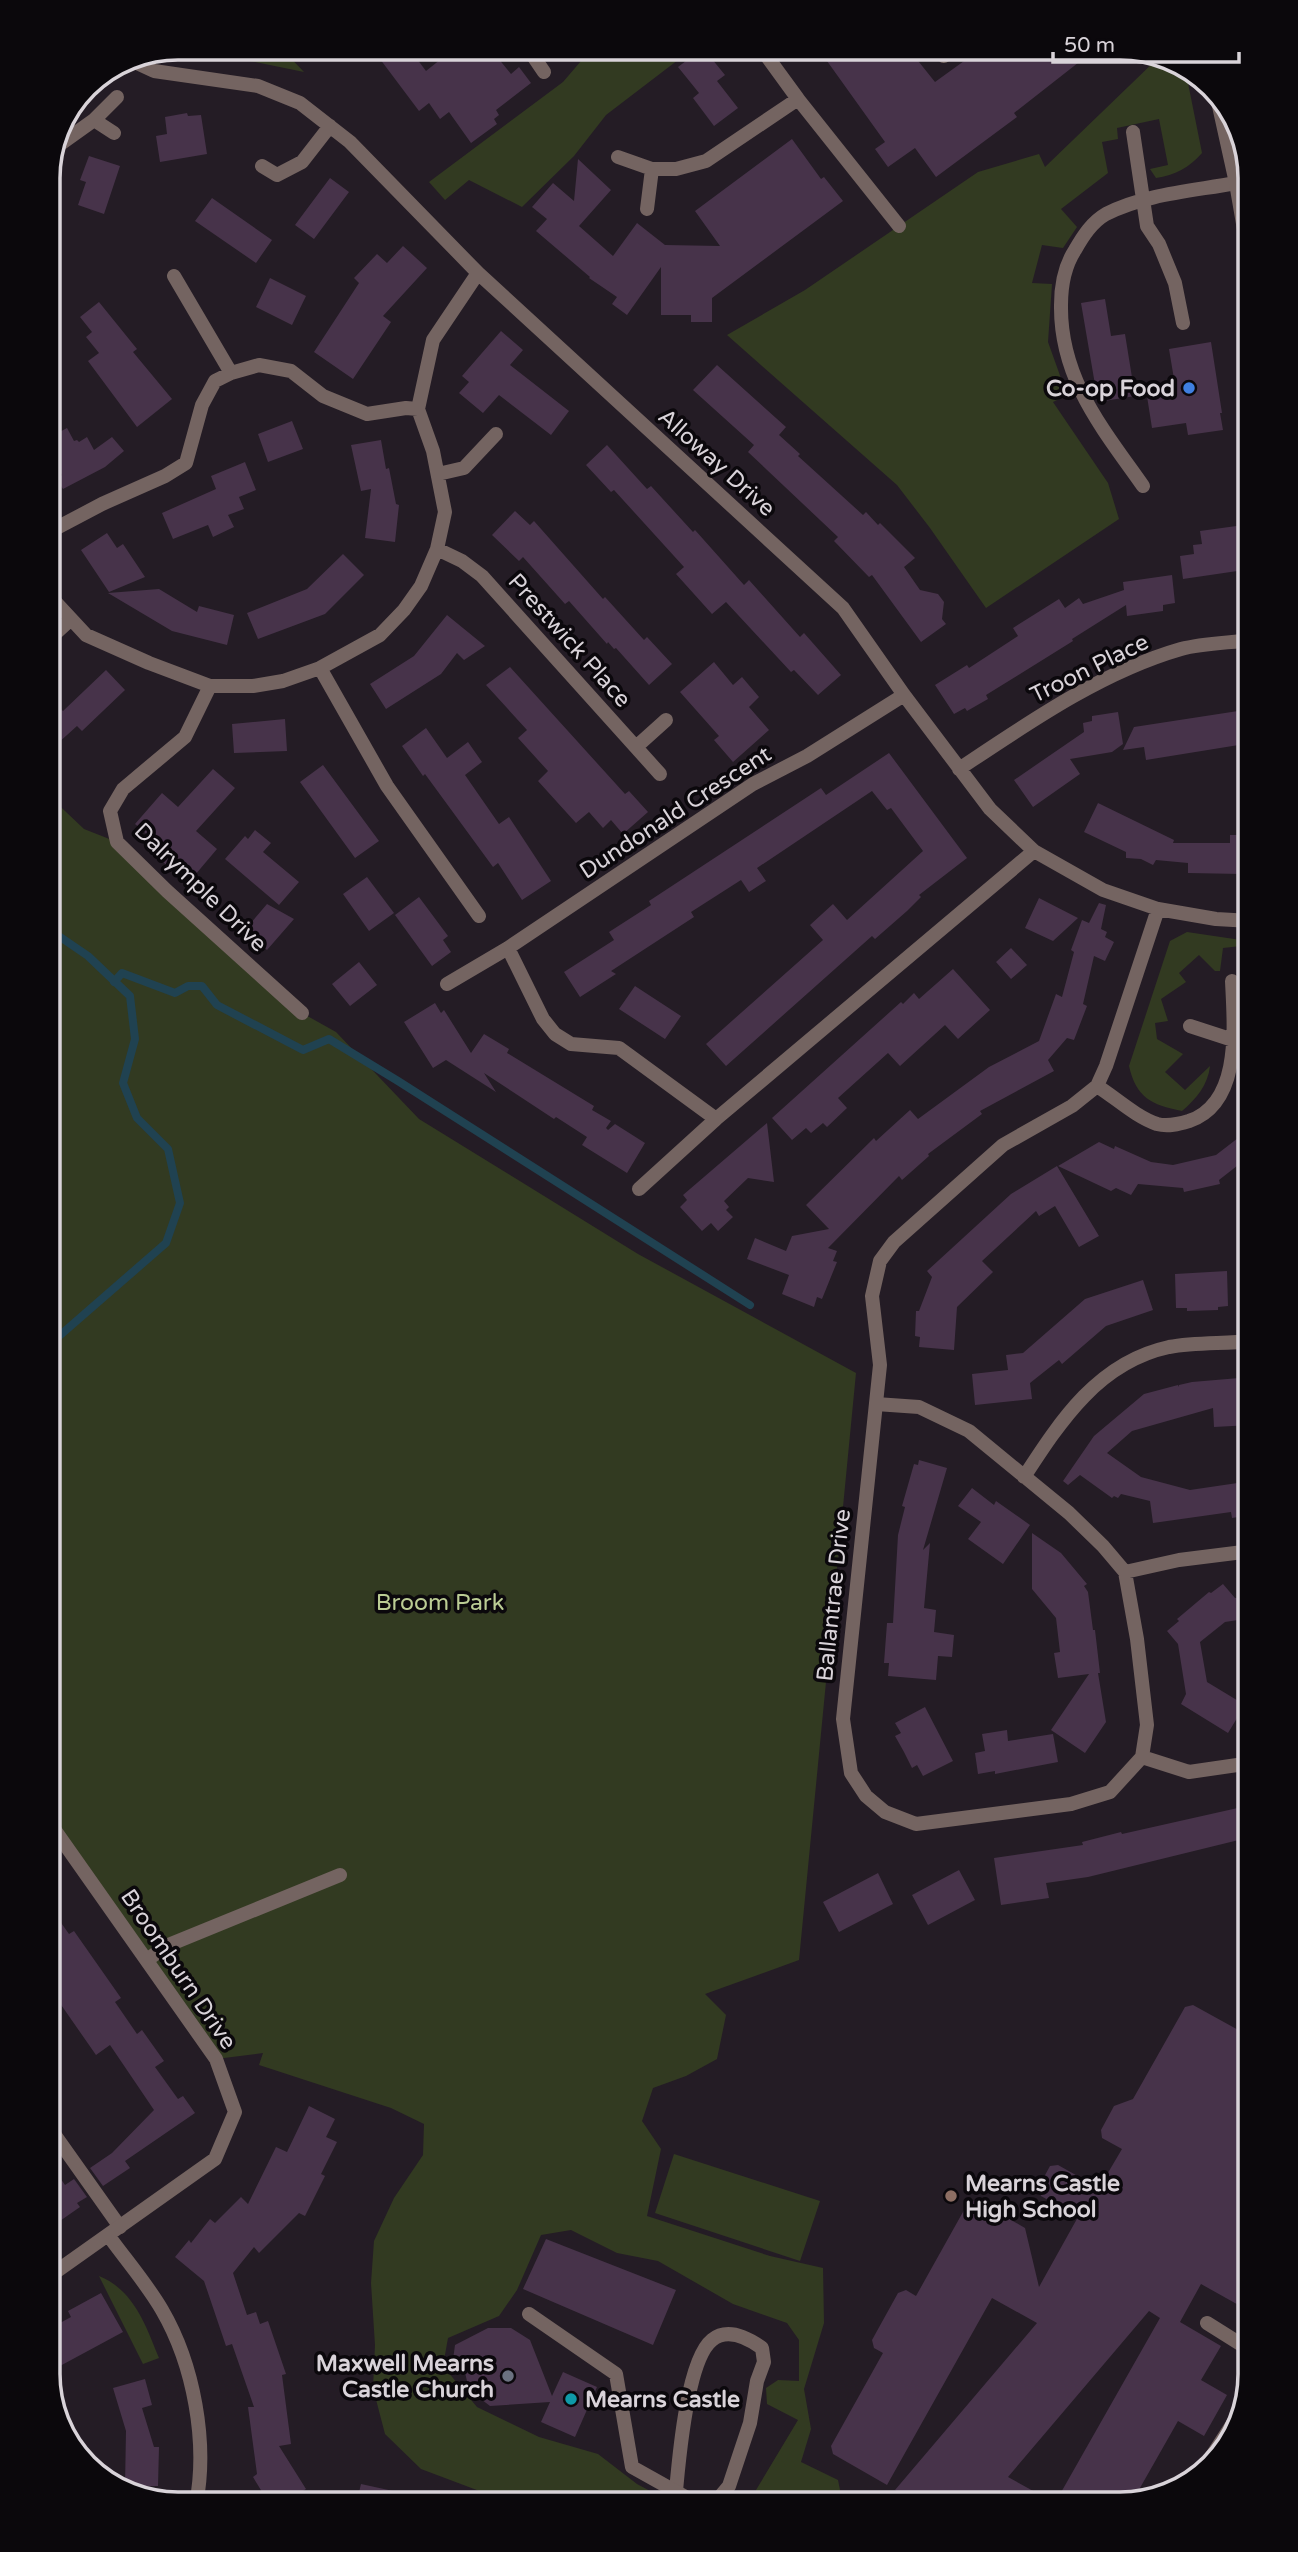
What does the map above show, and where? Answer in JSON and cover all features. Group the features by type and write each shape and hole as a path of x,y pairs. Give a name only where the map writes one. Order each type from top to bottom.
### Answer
{"street":[{"path":"536,60 544,72"},
{"path":"769,60 797,99 899,226"},
{"name":"Alloway Drive","path":"142,65 154,71 258,86 300,103 350,142 478,273 843,608 904,695 990,809 1034,851 1103,890 1158,909 1238,920"},
{"path":"67,139 94,120 117,97"},
{"path":"618,156 652,169 676,169 706,161 797,99"},
{"path":"1221,115 1238,195"},
{"path":"94,120 114,133"},
{"path":"262,166 277,175 302,162 330,126"},
{"path":"1133,132 1147,226 1159,244 1175,283 1183,323"},
{"path":"647,209 652,169"},
{"path":"1143,486 1094,416 1074,381 1060,329 1061,288 1066,263 1089,228 1104,215 1144,201 1236,183"},
{"path":"60,607 86,635 209,685 253,686 283,681 320,668 380,635 421,586 437,549 445,512 433,451 418,409 433,340 478,273"},
{"path":"174,276 231,373"},
{"path":"60,526 166,476 186,463 202,405 215,381 231,373 259,365 291,371 323,396 367,414 418,409"},
{"path":"438,474 464,468 496,434"},
{"name":"Prestwick Place","path":"437,549 462,561 482,576 660,774"},
{"path":"60,629 71,619"},
{"name":"Troon Place","path":"959,769 1054,708 1139,663 1183,649 1238,642"},
{"path":"320,668 387,786 479,916"},
{"name":"Dalrymple Drive","path":"209,685 185,737 123,789 110,811 117,842 302,1013"},
{"name":"Dundonald Crescent","path":"447,984 508,948 753,784 807,756 904,695"},
{"path":"636,747 666,720"},
{"path":"639,1189 716,1119 1034,851"},
{"path":"1158,909 1097,1086 1158,1124 1176,1125 1203,1115 1226,1085 1233,1040 1232,981"},
{"path":"508,948 543,1019 555,1034 571,1044 619,1048 716,1119"},
{"path":"1190,1026 1233,1040"},
{"name":"Ballantrae Drive","path":"1097,1086 1054,1117 1003,1145 894,1242 880,1261 872,1296 880,1365 843,1719 851,1773 866,1796 885,1812 916,1824 1071,1804 1110,1792 1142,1757"},
{"path":"1024,1476 1058,1424 1105,1375 1135,1358 1170,1347 1238,1342"},
{"path":"876,1404 919,1407 969,1431 1069,1513 1125,1572 1137,1639 1147,1725 1142,1757 1189,1772 1238,1765"},
{"path":"1125,1572 1179,1560 1238,1553"},
{"name":"Broomburn Drive","path":"60,1838 216,2059 235,2112 215,2159 60,2269"},
{"path":"146,1960 166,1946 340,1875"},
{"path":"60,2145 163,2311 191,2377 198,2425 201,2477 198,2492"},
{"path":"529,2314 616,2374 632,2467 676,2491 681,2440 697,2361 713,2339 731,2334 748,2338 761,2348 764,2362 757,2381 750,2423 729,2486 724,2492"},
{"path":"1207,2323 1238,2342"}],"green space":[{"path":"245,60 292,60 304,72"},
{"path":"582,60 678,60 606,115 574,156 522,207 469,180 445,200 429,182 563,82"},
{"path":"1152,64 1166,68 1188,81 1202,153 1181,170 1156,178 1150,169 1168,165 1159,119 1117,128 1118,139 1102,142 1108,173 1061,209 1077,227 1063,248 1042,245 1032,283 1052,284 1048,342 1067,395 1053,402 1108,483 1119,519 986,608 897,485 727,335 805,290 978,172 1039,154 1045,167"},
{"name":"Broom Park","path":"60,806 84,829 117,842 302,1013 336,1032 419,1119 638,1254 856,1373 799,1960 705,1994 726,2015 717,2059 686,2076 653,2088 642,2121 661,2149 647,2216 770,2256 823,2268 824,2323 804,2389 811,2429 801,2462 838,2480 840,2492 755,2492 798,2420 767,2404 766,2388 778,2380 799,2381 799,2340 787,2323 733,2304 658,2261 617,2253 571,2230 541,2235 517,2290 499,2316 448,2338 443,2366 477,2407 539,2437 598,2454 652,2492 482,2492 421,2469 385,2434 373,2388 375,2345 371,2283 374,2241 394,2198 423,2155 424,2124 391,2108 259,2065 263,2053 216,2059 60,1837"},
{"path":"1187,932 1238,940 1238,946 1223,948 1220,971 1215,971 1199,955 1179,973 1186,982 1161,999 1168,1021 1155,1023 1157,1039 1183,1054 1165,1072 1185,1090 1210,1066 1201,1091 1182,1111 1146,1098 1136,1085 1129,1066 1170,941"},
{"path":"674,2154 820,2201 800,2261 655,2213"},
{"path":"99,2276 111,2282 130,2300 144,2322 159,2358 143,2364"}],"building":[{"path":"381,60 418,60 426,71 440,60 500,60 511,74 519,67 531,83 496,110 499,115 494,119 497,124 471,143 449,112 440,119 429,103 419,111"},
{"path":"687,60 713,60 725,75 717,81 738,108 714,126 693,98 699,93 678,67"},
{"path":"917,60 935,82 965,60 1082,60 1014,113 1017,117 936,177 915,148 888,167 875,149 885,142 827,61"},
{"path":"187,113 188,116 201,115 207,154 160,162 156,136 167,134 165,117"},
{"path":"792,139 821,179 824,177 843,201 712,298 712,322 691,322 691,315 661,315 661,267 627,315 612,304 617,297 589,278 536,231 547,219 532,207 553,183 574,201 578,159 611,190 579,226 613,256 637,223 665,245 720,246 695,211"},
{"path":"89,156 120,166 104,214 78,205 86,182 80,180"},
{"path":"330,178 349,192 314,239 295,225"},
{"path":"212,198 272,240 256,263 195,221"},
{"path":"403,246 427,268 383,316 391,322 353,379 314,352 359,283 354,278 377,254 387,263"},
{"path":"270,278 306,296 292,325 256,307"},
{"path":"1105,299 1111,336 1125,334 1135,396 1098,402 1081,303"},
{"path":"99,302 137,349 133,352 172,399 137,427 88,361 99,353 86,337 92,332 80,317"},
{"path":"501,331 523,350 510,365 569,411 551,435 499,395 483,413 459,393 469,382 462,376"},
{"name":"Co-op Food","path":"1211,342 1223,430 1188,435 1186,423 1152,428 1146,390 1175,385 1169,349"},
{"path":"717,365 786,427 779,435 800,454 798,456 863,515 866,512 878,525 880,523 915,558 904,567 920,590 938,594 944,602 942,619 946,624 921,642 872,575 869,577 834,541 838,537 748,452 754,445 693,390"},
{"path":"292,421 303,449 268,462 258,434"},
{"path":"67,428 74,441 79,442 87,437 94,450 112,437 124,451 105,467 63,489 60,484 60,432"},
{"path":"381,440 386,469 389,468 396,504 399,505 395,542 365,538 371,489 361,491 351,445"},
{"path":"607,445 647,489 651,486 693,532 695,530 744,585 749,580 800,637 804,633 841,675 818,695 794,670 791,672 726,602 712,614 676,574 684,567 614,490 611,492 586,465"},
{"path":"245,462 256,490 239,497 244,509 228,515 234,527 213,537 208,525 173,539 162,513 216,489 211,476"},
{"path":"515,511 530,525 534,521 603,599 605,597 644,640 647,637 672,664 649,685 616,648 608,642 607,644 569,601 565,604 523,557 519,561 492,535"},
{"path":"1238,526 1238,571 1183,579 1180,556 1194,554 1193,545 1202,544 1200,531"},
{"path":"107,533 117,548 123,544 145,577 109,592 81,550"},
{"path":"343,554 364,575 325,614 258,639 247,613 307,589"},
{"path":"1172,575 1175,603 1163,605 1163,611 1127,616 1126,605 986,695 988,699 967,711 965,708 954,714 935,685 967,665 969,668 1018,636 1013,628 1059,599 1065,608 1079,598 1083,604 1124,590 1123,582"},
{"path":"159,589 197,612 199,606 234,615 227,645 172,631 108,593"},
{"path":"447,615 485,646 464,660 457,653 441,674 386,709 370,684 414,656"},
{"path":"714,662 733,685 742,677 759,697 749,707 769,730 733,762 714,740 719,736 680,692"},
{"path":"510,667 625,794 629,791 648,812 623,834 611,820 603,828 589,812 576,823 538,781 548,771 518,738 527,730 486,685"},
{"path":"106,670 125,690 82,731 77,726 60,741 60,708 63,711"},
{"path":"1238,711 1238,745 1146,760 1144,747 1123,750 1134,727"},
{"path":"1118,712 1123,744 1112,752 1070,759 1080,774 1033,807 1014,780 1084,732 1083,723 1092,721 1092,716"},
{"path":"285,719 287,751 234,753 232,724"},
{"path":"426,728 447,758 468,742 482,762 465,775 499,824 509,817 551,881 522,900 498,863 493,867 402,746"},
{"path":"889,753 967,858 919,895 921,897 907,911 875,939 872,936 726,1066 706,1044 823,940 810,925 833,904 847,920 923,851 891,808 887,810 872,791 757,868 766,881 749,892 741,880 691,912 694,917 611,971 616,974 580,997 564,972 614,940 609,932 651,905 649,901 821,788 826,795"},
{"path":"323,765 379,841 355,858 300,782"},
{"path":"213,769 235,788 196,831 217,849 195,875 190,871 183,879 157,857 164,849 135,824 162,793 178,807"},
{"path":"1098,803 1174,840 1173,843 1230,843 1230,835 1238,835 1238,874 1188,873 1188,863 1156,860 1153,865 1141,859 1126,858 1126,852 1084,832"},
{"path":"255,830 271,843 263,852 299,882 279,905 225,859 245,836 248,839"},
{"path":"367,877 394,913 369,931 343,894"},
{"path":"419,897 448,936 443,940 451,952 432,966 395,915"},
{"path":"1039,898 1078,918 1053,941 1025,928"},
{"path":"1099,903 1106,905 1101,929 1107,932 1105,937 1114,942 1105,961 1094,956 1083,1004 1087,1006 1074,1040 1067,1038 1048,1060 1054,1071 980,1111 982,1114 928,1154 929,1156 902,1180 899,1176 828,1248 837,1251 833,1261 837,1262 822,1299 817,1297 814,1307 782,1294 789,1275 747,1259 755,1238 786,1251 792,1236 829,1229 806,1205 874,1138 876,1141 910,1110 918,1119 989,1067 1039,1041 1056,994 1062,997 1074,952 1071,950 1082,920 1089,923"},
{"path":"267,904 294,919 267,950 244,931"},
{"path":"1011,948 1027,965 1011,979 996,962"},
{"path":"359,962 377,985 350,1006 332,984"},
{"path":"953,969 990,1010 958,1039 945,1025 900,1066 888,1053 838,1098 847,1108 827,1127 823,1123 811,1133 806,1128 792,1140 772,1118 901,1002 903,1004 914,993 919,999"},
{"path":"635,986 681,1016 665,1039 619,1009"},
{"path":"435,1003 441,1013 444,1010 471,1053 484,1034 509,1049 507,1053 594,1106 592,1110 611,1121 606,1128 608,1130 615,1124 645,1143 627,1173 582,1145 587,1137 556,1117 554,1119 484,1073 496,1092 446,1060 433,1068 404,1022"},
{"path":"767,1123 774,1182 748,1178 724,1201 729,1207 726,1210 733,1217 718,1231 711,1223 702,1231 680,1207 687,1200 683,1195"},
{"path":"1238,1138 1238,1165 1219,1180 1220,1184 1184,1192 1183,1188 1138,1184 1131,1195 1116,1188 1111,1191 1058,1166 1099,1142 1151,1162 1173,1165 1216,1155"},
{"path":"1057,1166 1099,1236 1079,1247 1055,1206 1039,1216 1036,1211 982,1261 993,1272 957,1307 954,1350 919,1347 920,1337 915,1336 916,1311 919,1311 932,1277 927,1271 1011,1194"},
{"path":"1227,1271 1228,1306 1218,1307 1218,1310 1187,1311 1187,1308 1176,1308 1175,1274"},
{"path":"1143,1280 1153,1310 1106,1326 1062,1364 1059,1360 1030,1383 1032,1399 975,1405 972,1374 1008,1370 1006,1355 1023,1353 1085,1299"},
{"path":"1238,1378 1238,1426 1214,1427 1213,1408 1132,1431 1107,1453 1141,1477 1190,1490 1238,1483 1238,1517 1232,1518 1231,1512 1153,1523 1150,1501 1121,1494 1118,1498 1112,1498 1080,1475 1068,1485 1063,1481 1094,1436 1144,1394 1192,1382"},
{"path":"919,1460 947,1468 923,1550 930,1543 924,1608 936,1610 934,1632 954,1635 952,1657 938,1656 936,1680 888,1676 889,1663 884,1663 887,1623 893,1623 898,1535 905,1507 902,1506 914,1464 918,1465"},
{"path":"972,1488 994,1505 996,1501 1030,1525 1003,1564 968,1539 981,1522 958,1506"},
{"path":"1032,1533 1061,1553 1087,1584 1084,1586 1088,1592 1095,1630 1098,1673 1106,1722 1085,1753 1051,1730 1089,1674 1058,1678 1054,1653 1060,1652 1056,1618 1032,1589"},
{"path":"1223,1584 1235,1598 1238,1598 1238,1620 1225,1622 1200,1642 1207,1682 1238,1701 1238,1717 1228,1733 1181,1704 1186,1694 1178,1644 1167,1631 1179,1621 1177,1619"},
{"path":"925,1707 953,1761 923,1776 917,1765 912,1768 895,1736 901,1733 895,1723"},
{"path":"1007,1730 1008,1741 1053,1734 1058,1762 995,1774 995,1771 978,1774 975,1753 985,1751 982,1734"},
{"path":"1238,1808 1238,1840 1088,1877 1046,1883 1049,1898 1001,1905 994,1858 1083,1845 1082,1842 1121,1832 1122,1834"},
{"path":"959,1870 975,1900 928,1925 912,1895"},
{"path":"878,1873 893,1904 839,1932 823,1902"},
{"path":"60,1921 69,1934 74,1931 121,1998 115,2002 137,2034 142,2030 164,2061 155,2067 178,2099 183,2096 195,2113 125,2161 130,2168 103,2186 90,2168 112,2153 154,2110 110,2045 96,2055 60,2003"},
{"name":"Mearns Castle High School","path":"1193,2005 1238,2030 1238,2305 1201,2284 1180,2322 1221,2346 1201,2380 1227,2395 1204,2436 1178,2421 1139,2490 1061,2492 1160,2318 1149,2311 1008,2477 1035,2492 895,2490 1037,2323 992,2298 887,2485 833,2454 831,2446 883,2353 874,2348 872,2340 898,2293 906,2290 916,2296 968,2203 977,2200 1025,2228 1039,2287 1078,2217 1041,2196 1038,2188 1050,2166 1058,2165 1099,2188 1122,2149 1102,2138 1101,2130 1114,2106 1133,2099 1185,2007"},
{"path":"309,2106 335,2119 326,2137 337,2142 321,2174 325,2176 305,2216 299,2213 259,2253 254,2247 233,2273 247,2315 256,2312 260,2324 268,2321 286,2374 282,2375 291,2444 279,2446 306,2489 301,2492 262,2492 253,2477 257,2474 248,2407 254,2407 232,2344 226,2346 204,2281 175,2257 189,2240 191,2243 210,2219 215,2223 241,2197 248,2204 276,2147 287,2152"},
{"path":"60,2178 65,2185 74,2179 87,2197 77,2203 80,2207 60,2221"},
{"path":"546,2239 676,2290 653,2345 523,2289"},
{"path":"101,2293 123,2332 60,2366 60,2323 71,2317 68,2311"},
{"name":"Maxwell Mearns Castle Church","path":"488,2328 511,2328 530,2340 552,2396 563,2372 597,2387 575,2437 541,2422 550,2402 490,2406 469,2390 464,2368 452,2367 455,2345"},
{"path":"145,2379 152,2405 142,2408 154,2447 159,2447 158,2486 140,2486 125,2480 126,2431 113,2388"},
{"path":"361,2484 398,2492 359,2492"}],"waterway":[{"path":"60,937 88,956 130,996 135,1039 123,1083 137,1118 168,1149 180,1203 166,1243 60,1335"},
{"path":"114,982 122,973 175,993 188,986 202,986 217,1005 303,1050 329,1039 750,1305"}],"place":[{"name":"Co-op Food","path":"1189,388"},
{"name":"Mearns Castle High School","path":"951,2196"},
{"name":"Maxwell Mearns Castle Church","path":"508,2376"},
{"name":"Mearns Castle","path":"571,2399"}]}
